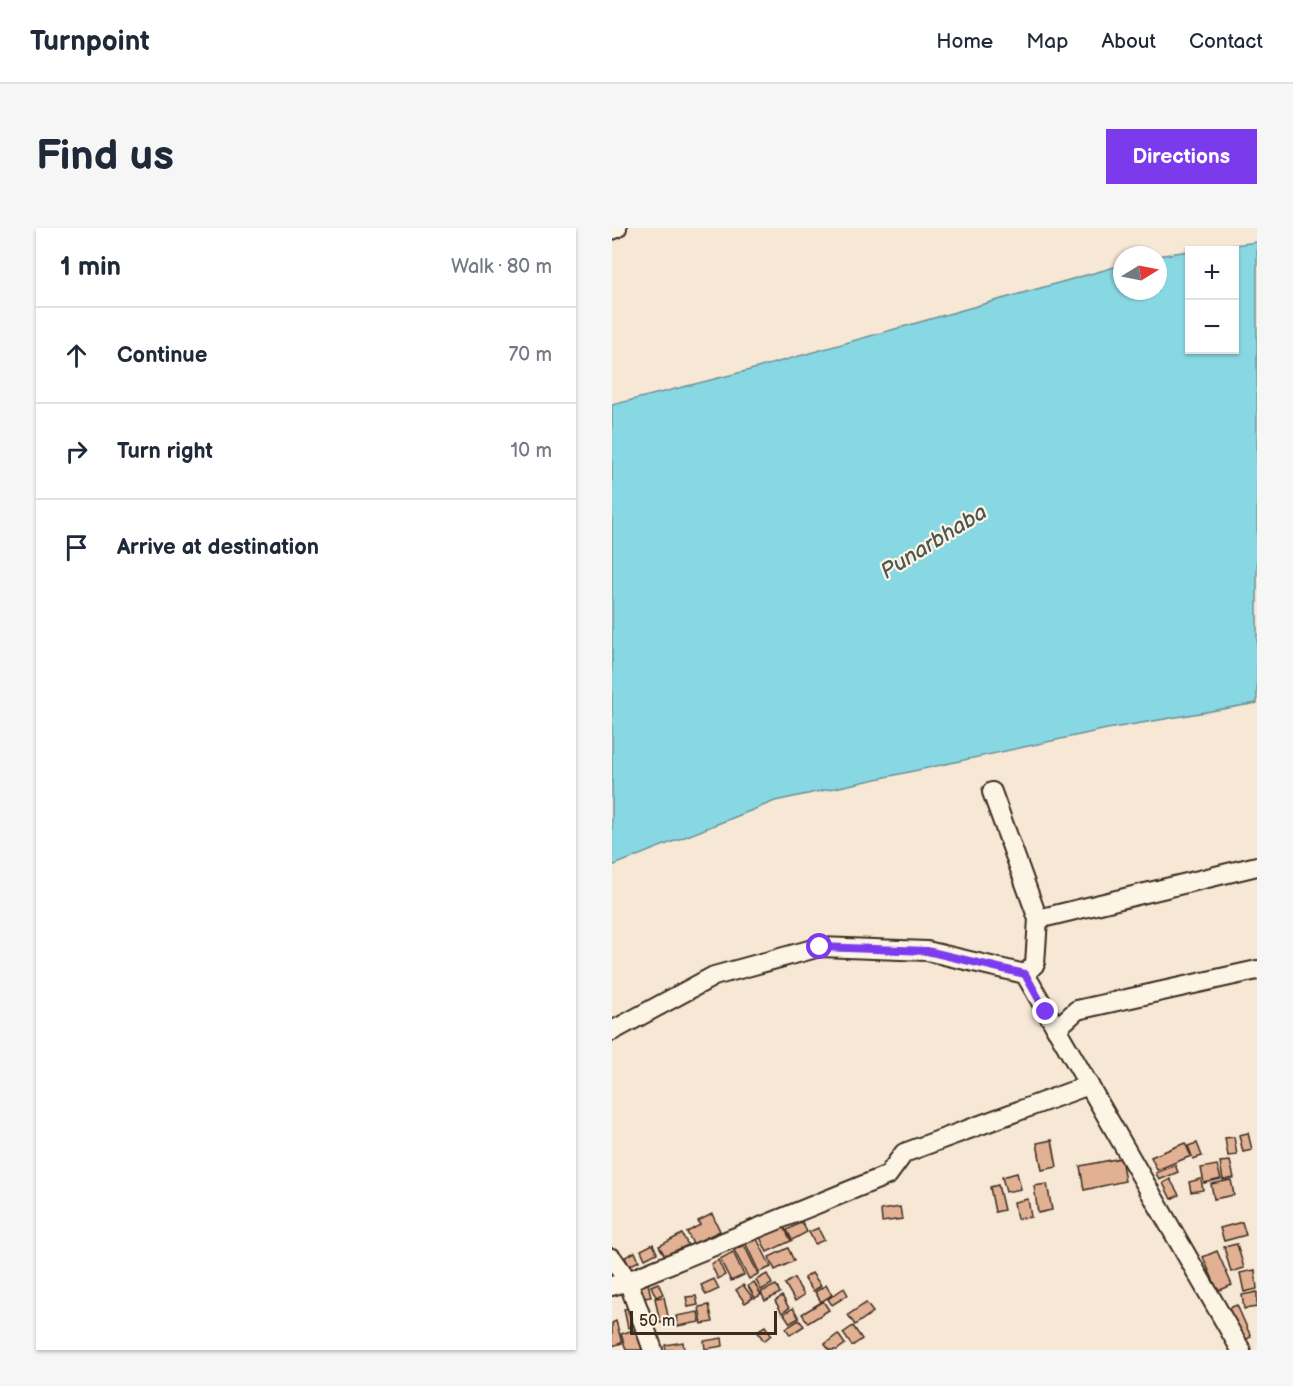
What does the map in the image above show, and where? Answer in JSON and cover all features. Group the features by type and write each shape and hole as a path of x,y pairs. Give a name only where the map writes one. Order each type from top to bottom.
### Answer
{"street":[{"path":"612,230 617,228"},
{"path":"992,792 1038,919 1035,964 1025,974"},
{"path":"1038,919 1257,866"},
{"path":"612,1031 714,976 820,947 927,951 1025,974 1241,1350"},
{"path":"1056,1029 1077,1010 1257,970"},
{"path":"620,1283 888,1175 904,1153 1089,1085"},
{"path":"612,1258 620,1283 653,1350"}],"water":[{"name":"Punarbhaba","path":"1257,242 1257,703 1107,729 775,801 612,866 612,405 750,370 1113,268 1113,300 1167,300 1167,255 1185,252 1185,354 1239,354 1239,246 1226,246"}],"building":[{"path":"1248,1133 1252,1150 1243,1152 1239,1135"},
{"path":"1234,1137 1237,1155 1228,1156 1225,1138"},
{"path":"1052,1140 1057,1167 1042,1170 1037,1143"},
{"path":"1185,1143 1191,1156 1157,1170 1151,1157"},
{"path":"1197,1143 1202,1156 1193,1159 1188,1146"},
{"path":"1121,1158 1125,1181 1084,1190 1080,1166"},
{"path":"1230,1161 1234,1178 1223,1180 1220,1162"},
{"path":"1175,1165 1178,1172 1159,1180 1156,1173"},
{"path":"1217,1165 1221,1179 1204,1183 1201,1168"},
{"path":"1017,1173 1021,1189 1006,1192 1002,1177"},
{"path":"1170,1179 1179,1195 1171,1199 1163,1183"},
{"path":"1201,1179 1203,1190 1191,1192 1189,1182"},
{"path":"1231,1180 1234,1195 1214,1199 1211,1184"},
{"path":"1047,1184 1052,1210 1038,1213 1034,1186"},
{"path":"998,1185 1004,1210 995,1212 990,1187"},
{"path":"1028,1199 1031,1217 1017,1219 1014,1202"},
{"path":"900,1207 902,1219 882,1222 881,1210"},
{"path":"712,1214 720,1231 693,1244 687,1232 700,1225 698,1221"},
{"path":"781,1221 791,1241 767,1252 758,1233"},
{"path":"802,1222 807,1232 792,1240 787,1230"},
{"path":"1242,1222 1246,1235 1224,1241 1220,1228"},
{"path":"818,1228 824,1240 815,1244 809,1232"},
{"path":"682,1234 688,1245 665,1256 659,1246"},
{"path":"755,1235 771,1267 759,1272 744,1240"},
{"path":"653,1244 657,1253 645,1259 641,1250"},
{"path":"1237,1244 1244,1268 1231,1272 1224,1247"},
{"path":"744,1245 758,1274 749,1279 734,1250"},
{"path":"788,1248 794,1261 775,1270 769,1257"},
{"path":"1217,1251 1232,1285 1218,1291 1203,1257"},
{"path":"635,1252 639,1261 629,1266 625,1257"},
{"path":"733,1252 744,1275 731,1281 720,1259"},
{"path":"718,1260 725,1275 718,1279 711,1264"},
{"path":"1255,1270 1257,1289 1244,1292 1240,1273"},
{"path":"812,1273 821,1286 813,1291 804,1278"},
{"path":"767,1274 772,1284 761,1290 756,1280"},
{"path":"794,1278 804,1295 795,1301 785,1284"},
{"path":"714,1279 719,1289 706,1295 701,1285"},
{"path":"754,1282 761,1295 755,1298 748,1286"},
{"path":"648,1283 651,1297 639,1299 636,1286"},
{"path":"658,1283 663,1294 656,1297 651,1286"},
{"path":"743,1285 753,1298 745,1303 736,1290"},
{"path":"776,1285 780,1293 765,1301 761,1292"},
{"path":"826,1285 832,1295 821,1302 815,1292"},
{"path":"844,1288 848,1295 832,1305 828,1299"},
{"path":"1257,1292 1257,1307 1244,1309 1242,1295"},
{"path":"696,1296 698,1305 688,1307 686,1297"},
{"path":"782,1296 789,1308 782,1313 775,1301"},
{"path":"664,1297 669,1321 660,1323 655,1298"},
{"path":"823,1301 829,1310 808,1323 802,1314"},
{"path":"866,1303 873,1312 855,1325 848,1315"},
{"path":"709,1305 713,1322 702,1324 699,1307"},
{"path":"1237,1305 1251,1337 1241,1342 1227,1309"},
{"path":"633,1307 638,1325 628,1328 624,1309"},
{"path":"793,1308 799,1318 790,1323 784,1314"},
{"path":"698,1312 700,1322 678,1326 676,1316"},
{"path":"799,1320 804,1326 790,1335 786,1328"},
{"path":"616,1321 622,1343 612,1346 612,1323"},
{"path":"765,1326 771,1335 764,1341 757,1331"},
{"path":"853,1326 862,1339 852,1346 843,1333"},
{"path":"637,1329 643,1350 626,1350 621,1334"},
{"path":"838,1334 845,1344 837,1350 829,1350 825,1344"},
{"path":"722,1338 723,1346 705,1349 704,1341"},
{"path":"683,1342 684,1350 666,1350 665,1345"}],"route":[{"path":"820,947 927,951 1025,974 1046,1012"}]}
